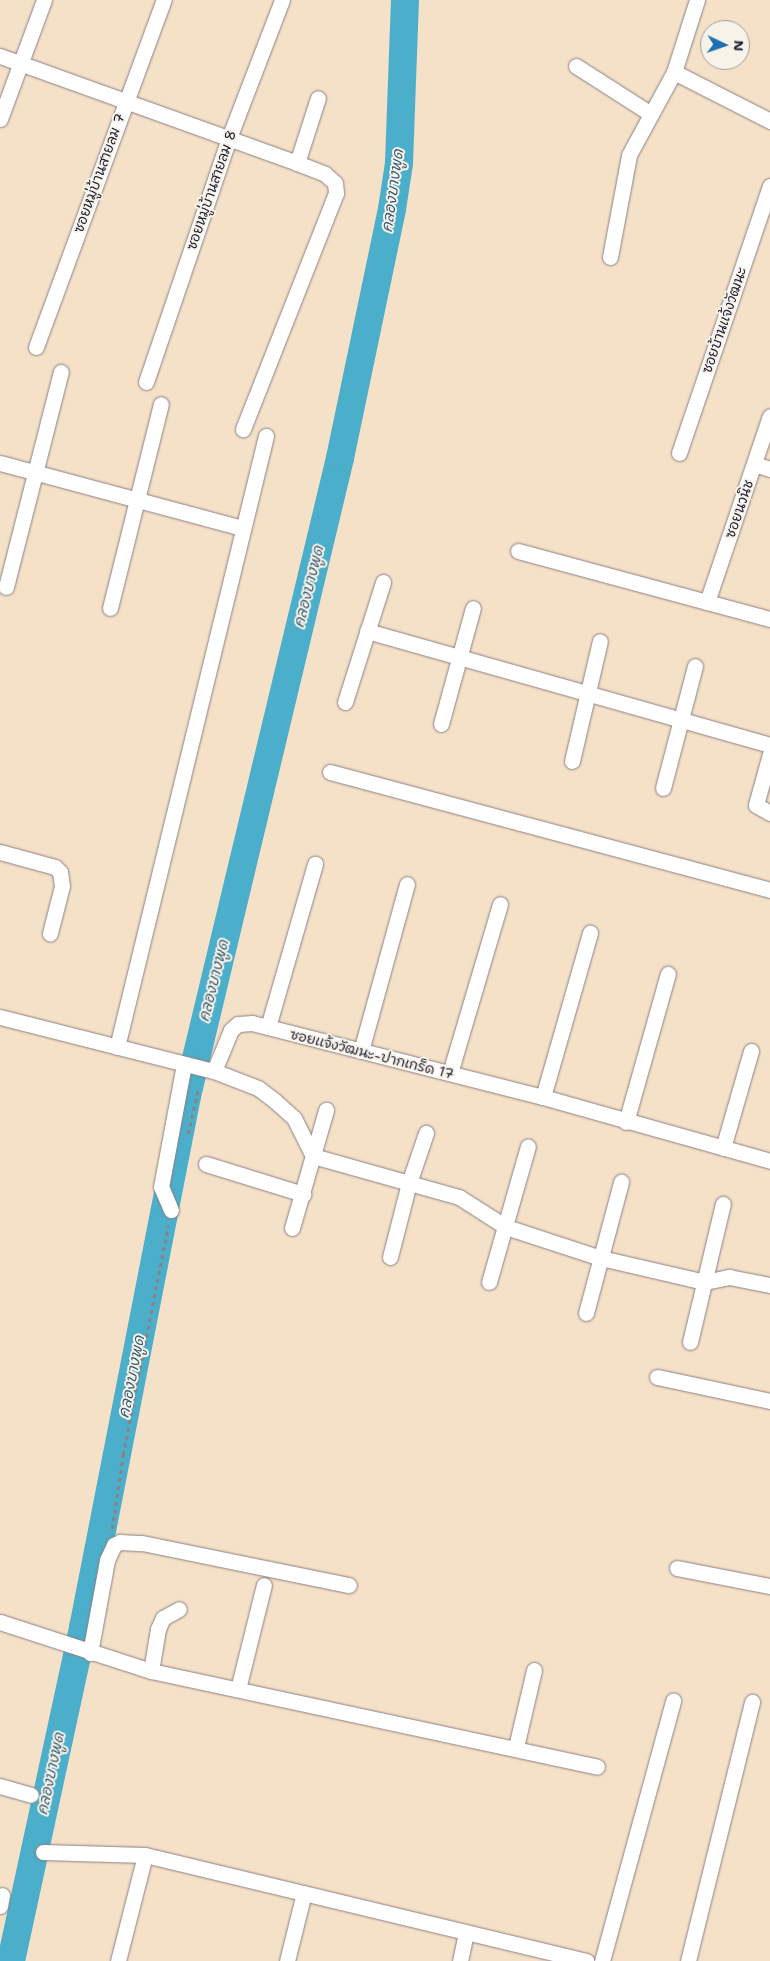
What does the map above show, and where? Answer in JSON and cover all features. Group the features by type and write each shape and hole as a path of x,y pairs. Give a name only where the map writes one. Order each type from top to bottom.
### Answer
{"street":[{"path":"0,118 44,0"},
{"name":"ซอยหมู่บ้านสายลม 7","path":"36,347 164,0"},
{"name":"ซอยหมู่บ้านสายลม 8","path":"146,382 229,138 282,0"},
{"path":"610,257 629,155 674,72 697,0"},
{"path":"0,56 125,103 297,163 331,178 336,193 243,429"},
{"path":"576,66 651,114"},
{"path":"674,72 770,121"},
{"path":"297,163 318,98"},
{"name":"ซอยบ้านแจ้งวัฒนะ","path":"679,454 770,186"},
{"path":"6,587 61,372"},
{"path":"110,608 161,404"},
{"name":"ซอยนวนิช","path":"707,602 770,416"},
{"path":"117,1047 242,528 266,436"},
{"path":"0,463 242,528"},
{"path":"754,464 770,469"},
{"path":"518,551 770,619"},
{"path":"345,702 383,582"},
{"path":"441,724 473,608"},
{"path":"367,632 770,745"},
{"path":"572,761 600,641"},
{"path":"664,788 695,666"},
{"path":"770,754 756,805 770,813"},
{"path":"330,772 770,890"},
{"path":"0,852 55,867 60,872 62,886 50,933"},
{"path":"268,1027 314,864"},
{"path":"361,1051 407,884"},
{"path":"450,1073 500,904"},
{"path":"543,1098 590,932"},
{"path":"626,1122 668,974"},
{"path":"0,1017 214,1071 258,1088 294,1118 314,1156 459,1197 506,1227 601,1258 705,1282 729,1277 770,1285"},
{"name":"ซอยแจ้งวัฒนะ-ปากเกร็ด 17","path":"214,1071 231,1030 238,1024 252,1023 450,1073 770,1161"},
{"path":"723,1148 751,1051"},
{"path":"171,1210 161,1187 190,1065"},
{"path":"292,1228 326,1110"},
{"path":"390,1257 409,1183 426,1133"},
{"path":"489,1282 528,1146"},
{"path":"206,1164 303,1194"},
{"path":"586,1313 621,1182"},
{"path":"690,1342 723,1204"},
{"path":"657,1378 770,1401"},
{"path":"79,1649 107,1560 114,1545 129,1542 142,1543 349,1585"},
{"path":"677,1568 770,1586"},
{"path":"238,1689 264,1585"},
{"path":"151,1671 158,1629 163,1618 179,1609"},
{"path":"0,1622 151,1671 516,1747 597,1767"},
{"path":"516,1747 534,1670"},
{"path":"602,1961 673,1701"},
{"path":"688,1961 752,1702"},
{"path":"0,1786 31,1795"},
{"path":"43,1852 144,1855 586,1961"},
{"path":"118,1961 144,1855"},
{"path":"287,1961 304,1893"},
{"path":"460,1961 466,1933"}],"path":[{"path":"188,1136 198,1090"},
{"path":"114,1545 112,1522 123,1455 171,1210"}],"waterway":[{"name":"คลองบางพูด","path":"11,1961 83,1628 187,1096 340,458 392,209 399,163 405,0"}]}
